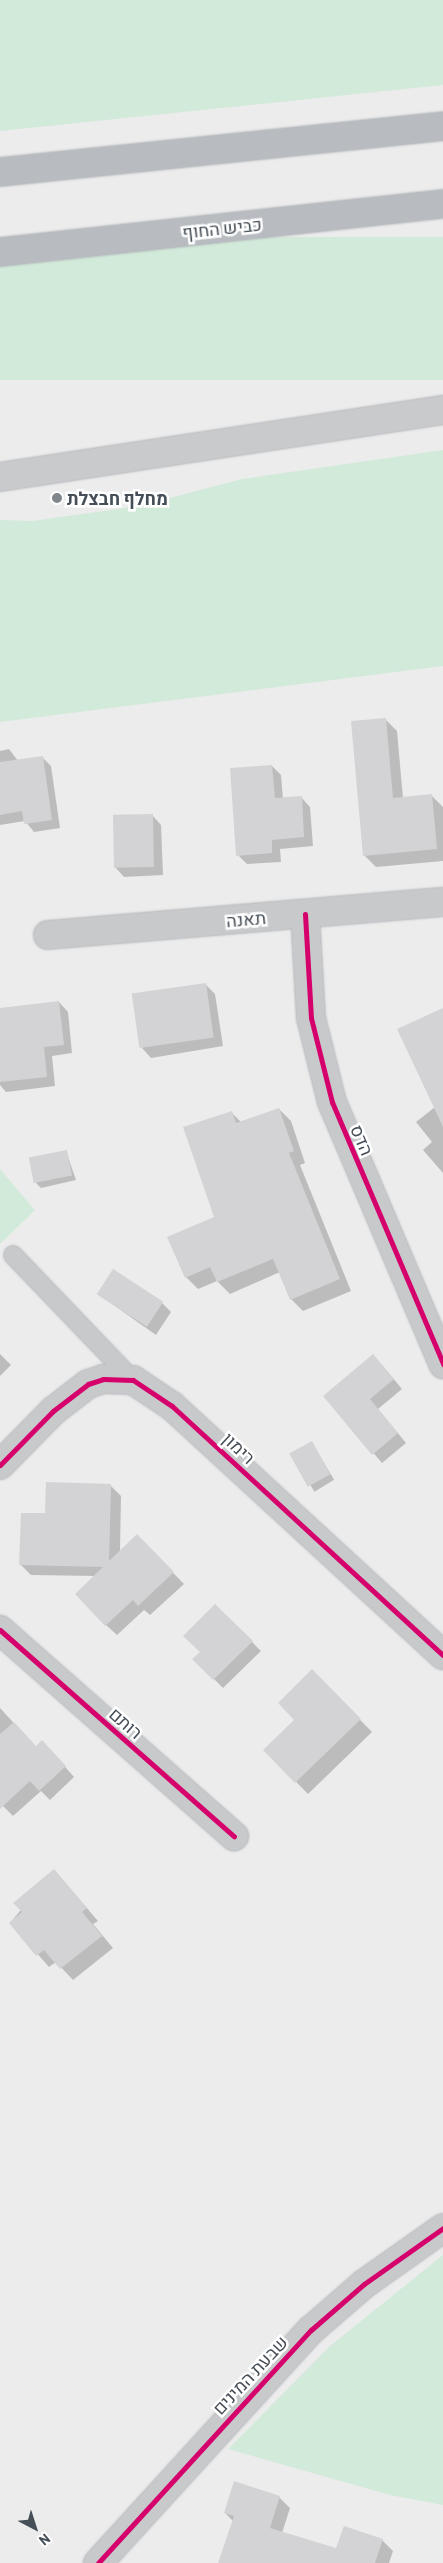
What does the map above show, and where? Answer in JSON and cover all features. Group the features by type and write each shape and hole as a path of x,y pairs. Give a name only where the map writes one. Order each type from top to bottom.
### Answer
{"highway":[{"path":"0,172 443,126"},
{"name":"כביש החוף","path":"0,252 443,204"}],"main road":[{"path":"0,477 443,410"}],"street":[{"name":"תאנה","path":"48,935 443,902"},
{"name":"הדס","path":"305,914 312,1018 329,1092 443,1364"},
{"path":"0,1465 53,1411 88,1384 103,1379 133,1380"},
{"name":"רימון","path":"133,1380 172,1406 443,1655"},
{"name":"רותם","path":"0,1630 234,1836"},
{"name":"שבעת המינים","path":"98,2563 310,2330 364,2284 443,2228"}],"lane":[{"path":"14,1255 133,1380"}],"green space":[{"path":"0,0 443,0 443,85 0,131"},
{"path":"0,237 443,237 443,380 0,380"},
{"path":"443,450 443,666 0,722 0,520 32,521 139,506 242,479"},
{"path":"0,1169 35,1210 0,1244"},
{"path":"443,2255 443,2505 390,2495 228,2449 330,2346"}],"building":[{"path":"386,718 393,798 432,794 437,849 363,856 351,721"},
{"path":"43,756 52,820 24,824 22,811 0,815 0,762"},
{"path":"272,765 275,798 302,796 304,837 272,840 272,853 236,856 230,768"},
{"path":"153,814 154,867 114,868 113,815"},
{"path":"206,983 214,1037 139,1048 132,993"},
{"path":"59,1001 64,1045 44,1047 47,1077 0,1082 0,1008"},
{"path":"443,1008 443,1127 397,1029"},
{"path":"279,1108 294,1151 289,1153 340,1279 290,1300 273,1259 217,1282 210,1267 185,1278 167,1237 214,1217 183,1127 232,1111 236,1123"},
{"path":"67,1150 72,1176 34,1183 29,1157"},
{"path":"113,1269 163,1302 147,1327 97,1294"},
{"path":"373,1354 394,1379 370,1399 398,1433 372,1455 323,1396"},
{"path":"312,1441 330,1474 308,1487 289,1454"},
{"path":"46,1482 111,1484 109,1561 137,1534 174,1572 138,1606 133,1600 105,1626 75,1594 103,1567 19,1565 21,1513 45,1513"},
{"path":"215,1604 253,1641 213,1680 192,1659 200,1652 183,1636"},
{"path":"312,1669 361,1719 295,1783 263,1750 294,1720 278,1703"},
{"path":"14,1722 36,1746 42,1740 66,1766 39,1791 30,1781 0,1809 0,1734"},
{"path":"54,1869 87,1908 82,1912 102,1936 60,1969 44,1950 36,1956 9,1923 22,1912 13,1903"},
{"path":"234,2481 280,2496 270,2528 336,2548 344,2526 383,2539 375,2563 218,2563 234,2516 224,2513"}],"cycle path":[{"path":"305,914 311,1018 332,1102 443,1364"},
{"path":"0,1465 53,1411 88,1384 103,1379 133,1380 172,1406 443,1655"},
{"path":"0,1630 234,1836"},
{"path":"98,2563 311,2330 364,2284 443,2228"}],"place":[{"name":"מחלף חבצלת","path":"57,498"}]}
